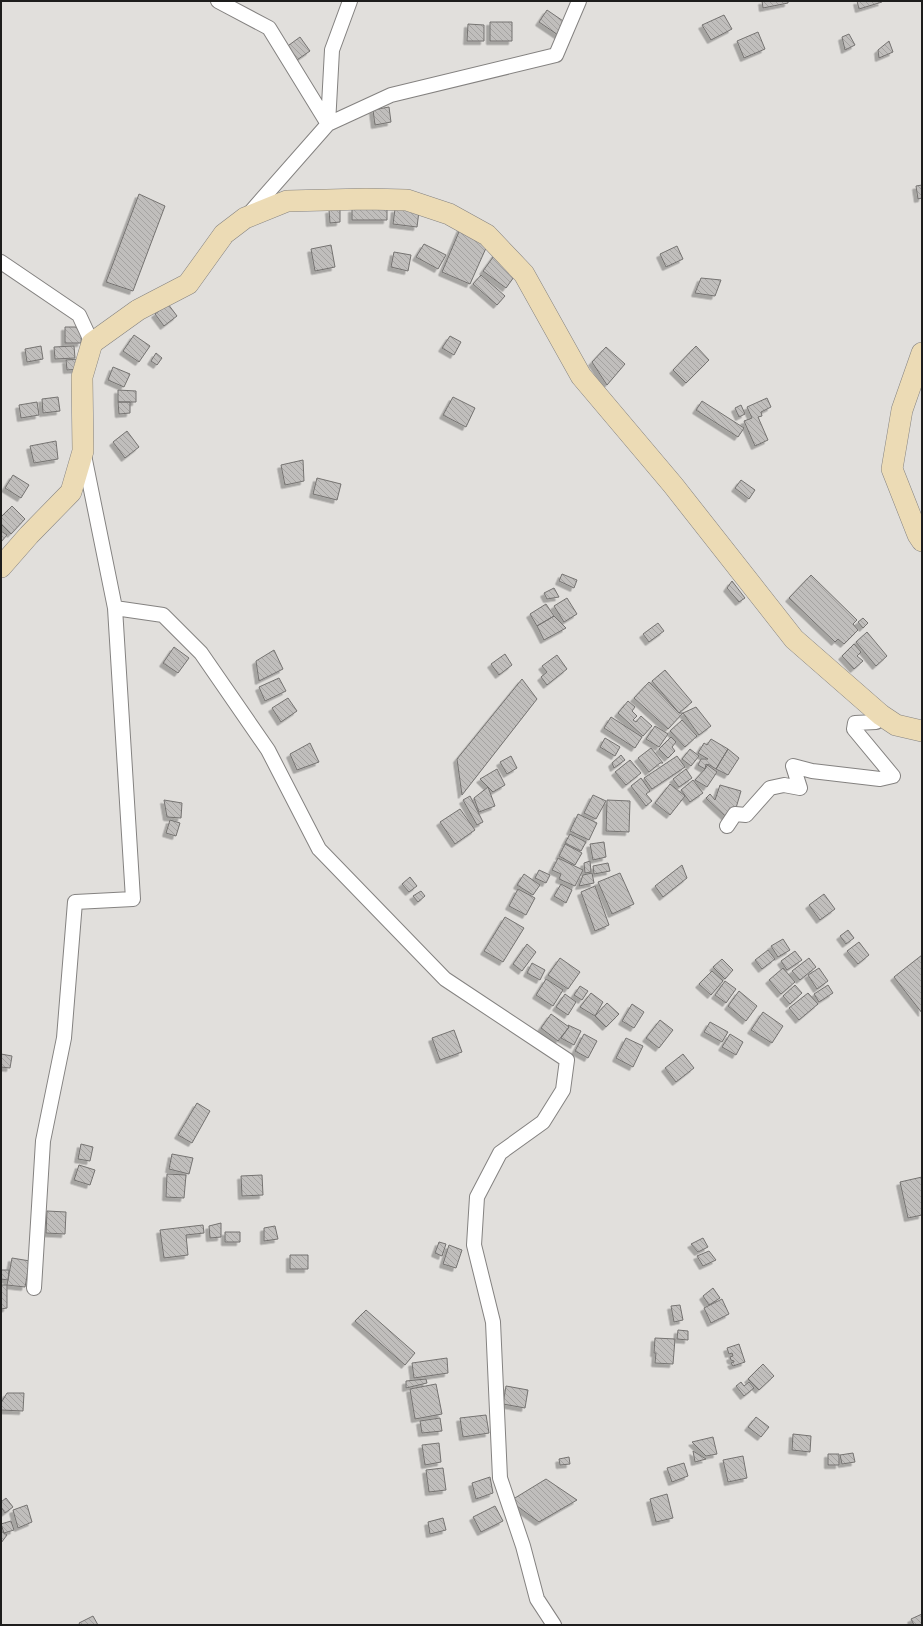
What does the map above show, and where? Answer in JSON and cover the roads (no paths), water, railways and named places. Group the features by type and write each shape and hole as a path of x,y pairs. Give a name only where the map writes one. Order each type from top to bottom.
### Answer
{"street":[{"path":"218,1 269,28 328,124"},
{"path":"328,124 332,50 350,1"},
{"path":"34,1288 43,1141 64,1038 75,902 133,899 115,608 83,451 82,377 92,344 138,310 188,284 224,234 245,218 328,124 391,95 556,55 579,1"},
{"path":"245,218 287,201 366,199 407,200 450,214 487,235 524,274 581,376 673,485 794,639 881,715 896,725 922,731"},
{"path":"1,262 79,315 92,344"},
{"path":"921,538 892,469 902,410 922,353"},
{"path":"1,567 29,535 72,492 83,451"},
{"path":"115,608 163,615 202,653 268,750 319,848 444,979 567,1060 563,1090 542,1122 500,1153 477,1197 474,1245 493,1322 500,1478 523,1546 537,1599 554,1625"},
{"path":"727,826 735,814 746,815 770,788 784,785 800,788 793,766 812,771 880,779 893,776 854,729 855,723 876,722 881,715"}]}
